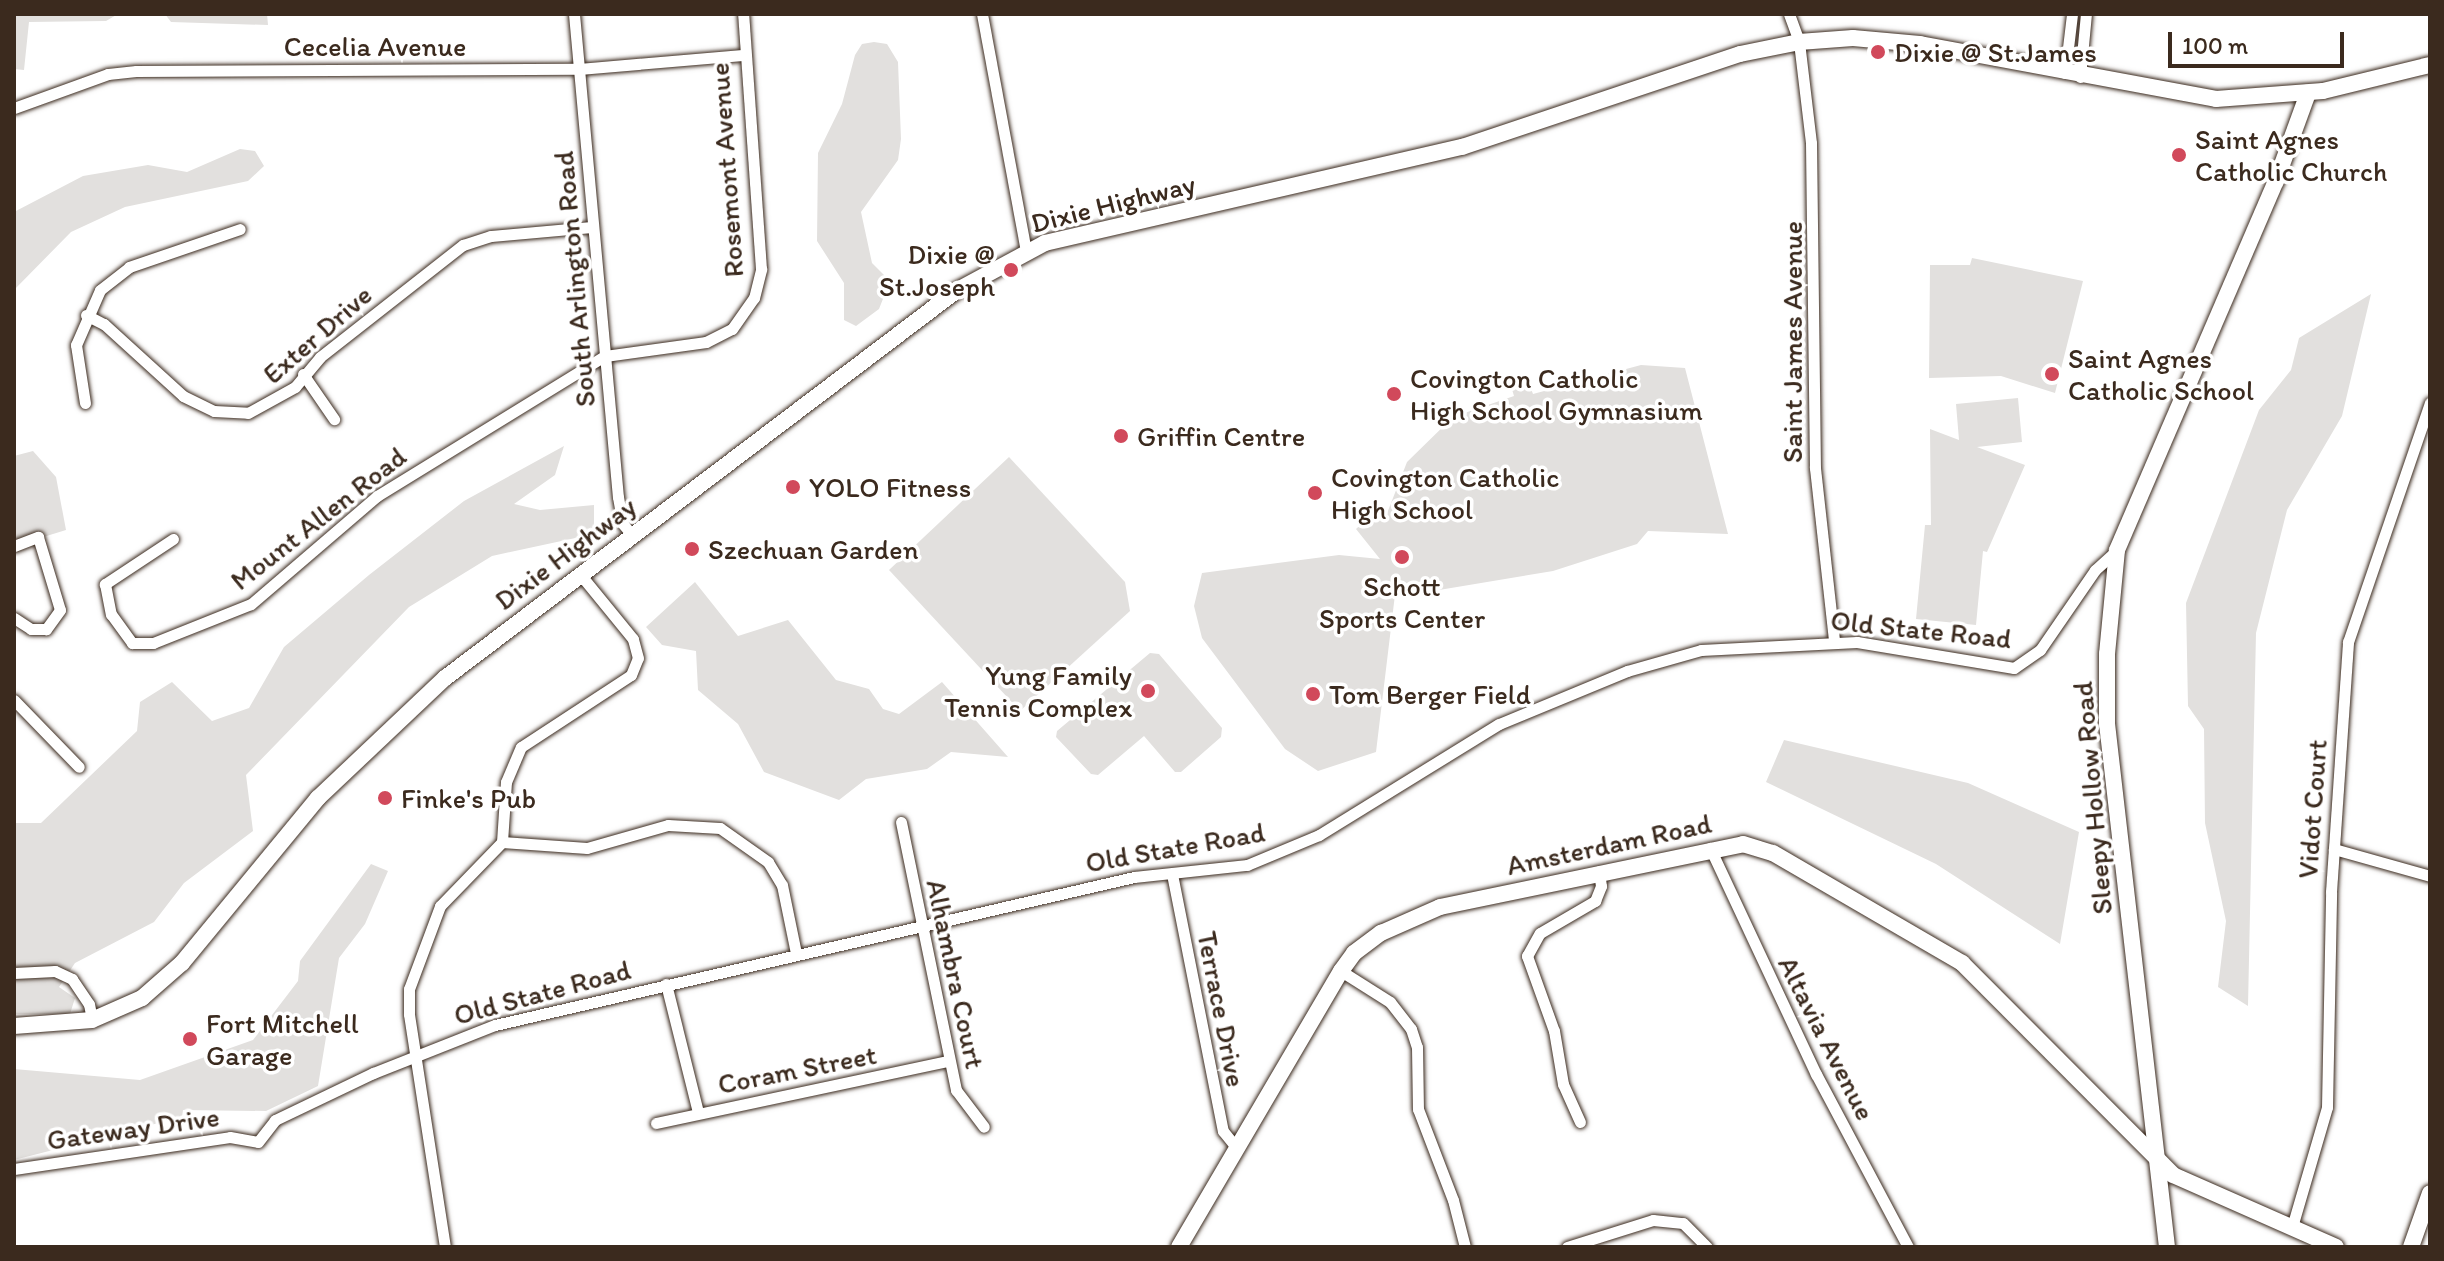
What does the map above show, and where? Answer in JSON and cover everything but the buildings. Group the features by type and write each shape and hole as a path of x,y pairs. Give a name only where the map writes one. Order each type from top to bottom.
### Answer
{"main road":[{"name":"Dixie Highway","path":"14,1026 92,1020 132,1004 164,981 318,798 402,715 580,574 956,291 1026,251 1075,233 1462,147 1740,54 1799,42 1905,42 2216,99 2308,93 2430,65"},
{"name":"Sleepy Hollow Road","path":"2167,1247 2107,724 2117,550 2276,181 2308,93"},
{"name":"Amsterdam Road","path":"1179,1247 1354,953 1413,915 1599,871 1743,844 1773,853 1962,963 2005,1001 2173,1175 2336,1247"},
{"path":"2411,1247 2430,1193"}],"street":[{"name":"South Arlington Road","path":"574,14 618,497 623,524 632,535"},
{"name":"Rosemont Avenue","path":"605,356 715,339 738,323 754,298 761,269 742,55 743,14"},
{"path":"982,14 1026,251"},
{"name":"Saint James Avenue","path":"1789,14 1799,42 1815,207 1815,468 1834,641"},
{"path":"2072,14 2073,75"},
{"path":"2073,75 2086,14"},
{"name":"Cecelia Avenue","path":"14,108 108,74 136,71 579,69 742,55"},
{"name":"Exter Drive","path":"86,315 104,324 183,396 214,411 248,413 266,408 295,387 303,374 463,245 491,236 592,227"},
{"path":"85,403 76,345 86,315 100,290 129,267 240,229"},
{"name":"Mount Allen Road","path":"173,539 105,584 111,614 132,643 153,643 251,604 377,496 605,356"},
{"path":"303,374 334,419"},
{"name":"Vidot Court","path":"2292,1227 2327,1107 2334,849 2348,642 2430,403"},
{"path":"14,546 38,537 60,610 46,629 31,629 14,618"},
{"name":"Old State Road","path":"258,1142 275,1120 418,1054 495,1025 1134,877 1247,865 1286,850 1372,805 1487,730 1627,671 1734,645 1834,641 2014,668 2040,650 2095,570 2117,550"},
{"path":"445,1247 408,1001 422,949 445,899 502,842 506,782 521,747 626,680 638,658 633,639 580,574"},
{"path":"14,700 79,767"},
{"name":"Alhambra Court","path":"901,822 948,1061 956,1090 984,1127"},
{"path":"502,842 587,848 668,825 720,828 768,862 782,885 796,953"},
{"name":"Altavia Avenue","path":"1710,848 1816,1074 1908,1247"},
{"path":"2334,849 2430,876"},
{"path":"1580,1122 1563,1084 1554,1031 1527,956 1540,933 1595,901 1601,886 1599,871"},
{"name":"Terrace Drive","path":"1172,874 1223,1131 1237,1148"},
{"path":"1341,971 1390,1002 1411,1029 1425,1138 1453,1200 1465,1247"},
{"path":"14,973 66,975 79,986 92,1020"},
{"path":"666,984 698,1112"},
{"name":"Coram Street","path":"656,1123 948,1061"},
{"name":"Gateway Drive","path":"14,1169 230,1137 258,1142"},
{"path":"1567,1247 1653,1220 1683,1223 1707,1247"}],"shaded area":[{"path":"14,14 118,14 106,21 29,22 24,70 14,69"},
{"path":"165,14 267,14 268,25 171,22"},
{"path":"862,44 887,44 898,62 901,139 898,160 861,212 872,263 890,281 879,309 856,326 844,320 844,283 817,241 818,153 842,104 855,55"},
{"path":"240,149 255,151 264,166 248,181 125,207 71,232 14,290 14,212 83,176 148,165 187,172"},
{"path":"1972,258 2083,281 2055,393 2001,376 1929,378 1930,265 1970,265"},
{"path":"2371,294 2342,416 2287,510 2256,633 2248,1006 2218,987 2226,921 2205,823 2204,729 2188,706 2186,603 2259,410 2291,370 2299,338"},
{"path":"1641,365 1685,368 1728,534 1648,531 1637,544 1553,571 1421,593 1397,578 1376,752 1318,771 1285,749 1202,638 1194,606 1202,573 1339,555 1380,559 1356,529 1369,517 1386,516 1407,462 1453,417 1514,396 1511,386 1528,381 1533,394"},
{"path":"2018,398 2022,442 1977,447 2025,465 1987,552 1983,551 1976,625 1916,619 1925,525 1931,525 1930,429 1959,440 1956,404"},
{"path":"564,446 555,475 514,504 540,510 594,505 594,534 492,556 409,607 246,775 253,831 184,883 154,922 75,963 59,987 75,998 70,1014 14,1014 14,823 41,823 137,731 140,702 172,682 212,721 249,708 284,647 369,575 464,501"},
{"path":"33,451 56,477 66,530 14,546 14,456"},
{"path":"1009,457 1125,582 1130,611 1020,711 889,570"},
{"path":"695,582 738,636 788,620 836,680 869,689 883,709 899,714 942,682 1008,757 951,752 927,769 866,779 839,800 764,772 738,724 698,690 696,651 662,645 646,627"},
{"name":"Yung Family Tennis Complex","path":"1150,653 1159,654 1222,728 1221,737 1181,772 1175,772 1144,736 1098,775 1091,774 1056,737 1057,731"},
{"path":"1784,740 1968,783 2079,832 2060,944 1936,864 1766,782"},
{"path":"371,864 388,871 365,924 339,958 318,1086 266,1111 183,1110 182,1117 14,1160 14,1069 140,1080 253,1040 298,981 300,961"}],"place":[{"name":"Dixie @ St.James","path":"1878,52"},
{"name":"Saint Agnes Catholic Church","path":"2179,155"},
{"name":"Dixie @ St.Joseph","path":"1011,270"},
{"name":"Saint Agnes Catholic School","path":"2052,374"},
{"name":"Covington Catholic High School Gymnasium","path":"1394,394"},
{"name":"Griffin Centre","path":"1121,436"},
{"name":"YOLO Fitness","path":"793,487"},
{"name":"Covington Catholic High School","path":"1315,493"},
{"name":"Szechuan Garden","path":"692,549"},
{"name":"Schott Sports Center","path":"1402,557"},
{"name":"Yung Family Tennis Complex","path":"1148,691"},
{"name":"Tom Berger Field","path":"1313,694"},
{"name":"Finke's Pub","path":"385,798"},
{"name":"Fort Mitchell Garage","path":"190,1039"}]}
